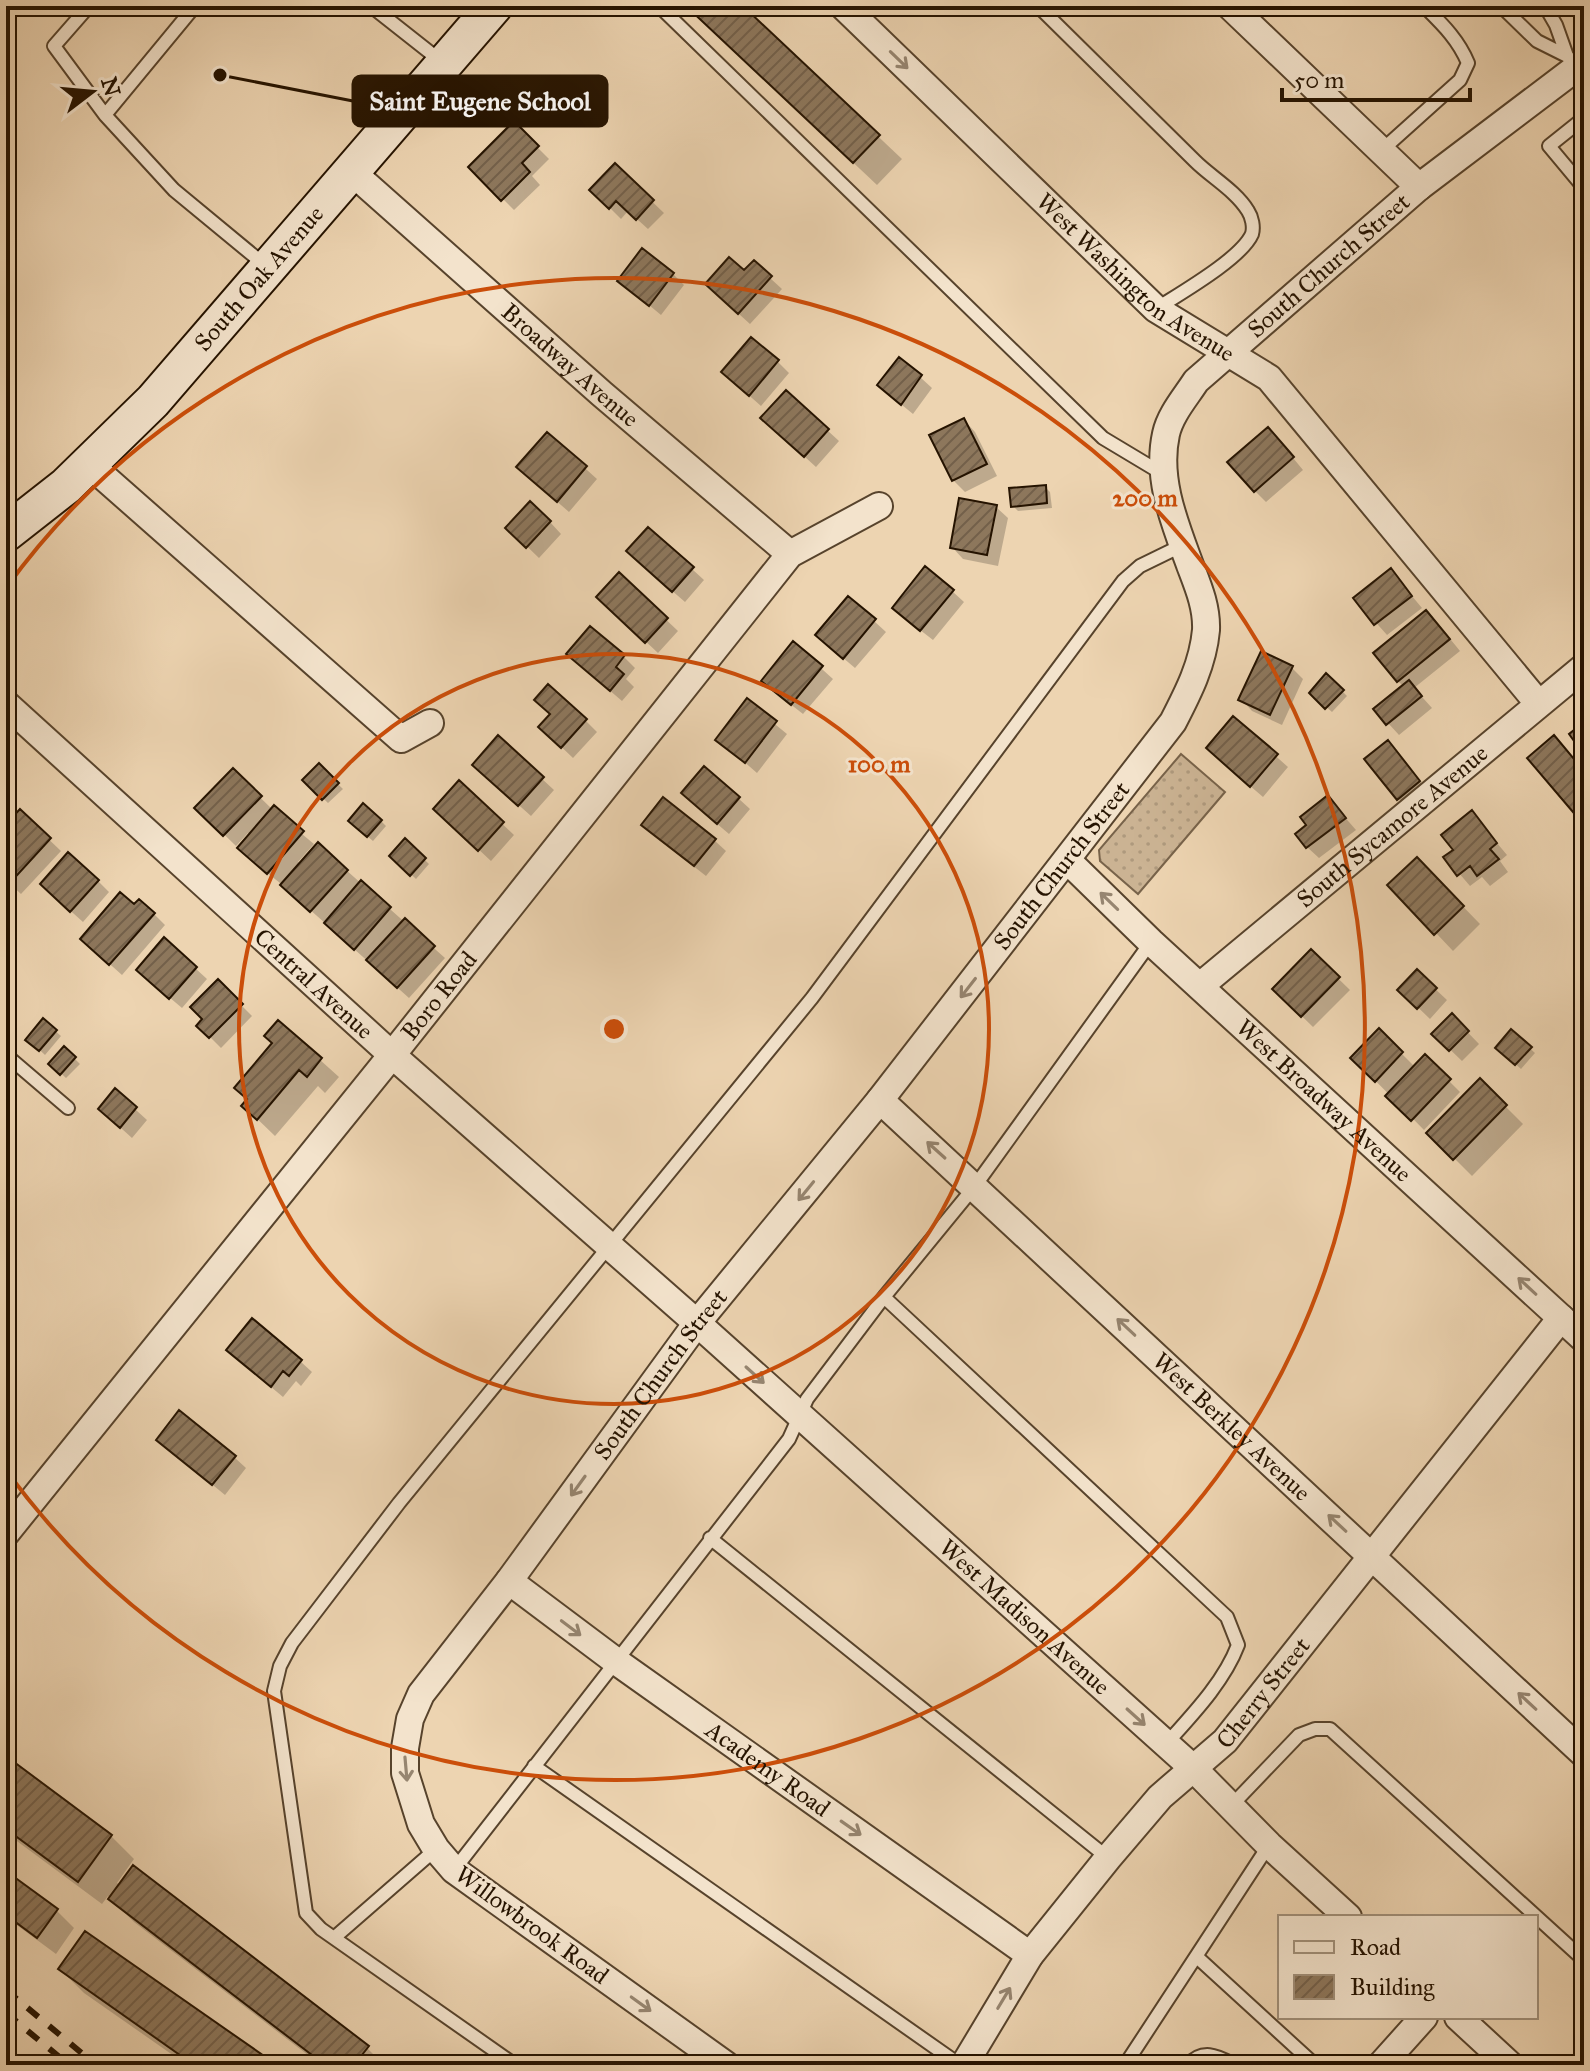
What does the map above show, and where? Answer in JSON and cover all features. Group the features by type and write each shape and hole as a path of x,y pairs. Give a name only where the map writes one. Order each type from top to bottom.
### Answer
{"main road":[{"name":"South Oak Avenue","path":"10,519 89,464 153,401 494,6"}],"street":[{"name":"West Washington Avenue","path":"843,6 1156,309 1269,378 1538,703"},
{"path":"1230,6 1419,187"},
{"name":"South Church Street","path":"421,1694 509,1581 697,1323 880,1100 1173,722 1201,660 1206,629 1203,599 1183,545 1163,474 1166,433 1173,415 1196,381 1419,187 1576,62"},
{"name":"Broadway Avenue","path":"353,173 602,394 790,554"},
{"path":"89,464 401,739 430,723"},
{"name":"Boro Road","path":"13,1524 392,1055 790,554 879,506"},
{"name":"South Sycamore Avenue","path":"1200,986 1584,667"},
{"name":"Central Avenue","path":"6,704 392,1055 697,1323"},
{"name":"West Broadway Avenue","path":"1067,860 1151,942 1584,1339"},
{"name":"West Berkley Avenue","path":"880,1100 1584,1754"},
{"name":"Cherry Street","path":"962,2065 1030,1955 1160,1797 1225,1741 1561,1318"},
{"name":"West Madison Avenue","path":"697,1323 1194,1769 1269,1845 1346,1915"},
{"name":"Academy Road","path":"509,1581 617,1662 1030,1955"},
{"name":"Willowbrook Road","path":"421,1694 410,1719 405,1773 421,1824 436,1849 454,1870 726,2065"},
{"path":"1381,2065 1422,2019"},
{"path":"1460,2019 1510,2065"}],"lane":[{"path":"89,6 54,46 105,115 174,190 269,269"},
{"path":"105,115 195,6"},
{"path":"659,6 1103,438 1163,474"},
{"path":"1038,6 1235,197 1248,210 1252,220 1253,233 1236,252 1218,268 1156,309"},
{"path":"1381,151 1460,80 1468,63 1462,47 1450,31 1424,6"},
{"path":"1501,6 1537,41 1576,62"},
{"path":"1545,6 1576,62"},
{"path":"374,7 444,64"},
{"path":"1584,118 1549,146 1584,188"},
{"path":"515,2065 321,1929 306,1913 274,1691 280,1666 292,1643 399,1503 812,998 1123,581 1140,566 1183,545"},
{"path":"454,1870 789,1439 807,1399 884,1297 975,1186 1151,942"},
{"path":"6,1055 68,1108"},
{"path":"884,1297 1227,1617 1238,1645 1233,1659 1166,1744"},
{"path":"710,1538 1108,1858"},
{"path":"1231,1806 1299,1735 1315,1729 1330,1729 1535,1915"},
{"path":"534,1766 962,2065"},
{"path":"1125,2065 1269,1845"},
{"path":"335,1937 436,1849"},
{"path":"1538,1918 1584,1960"},
{"path":"1197,1957 1315,2065"},
{"path":"1188,2065 1194,2057 1204,2054 1235,2065"}],"shaded area":[{"path":"1181,754 1225,792 1138,894 1100,861 1099,850"}],"building":[{"path":"686,6 743,6 880,135 853,163"},
{"path":"514,121 539,146 522,163 530,172 501,201 468,167"},
{"path":"615,163 654,200 636,220 616,201 609,209 589,190"},
{"path":"642,248 674,273 649,306 617,281"},
{"path":"729,257 744,270 754,260 772,276 738,314 705,284"},
{"path":"751,337 779,360 749,396 721,372"},
{"path":"899,357 922,375 901,405 877,385"},
{"path":"786,390 829,429 804,457 760,418"},
{"path":"964,418 987,464 952,481 929,435"},
{"path":"1268,427 1294,457 1254,492 1227,462"},
{"path":"547,432 587,466 557,502 516,467"},
{"path":"1046,485 1047,503 1011,507 1009,488"},
{"path":"959,498 997,505 987,555 950,548"},
{"path":"530,501 551,521 526,548 505,528"},
{"path":"648,527 694,567 672,592 626,551"},
{"path":"925,566 954,590 920,631 892,608"},
{"path":"1391,568 1412,596 1374,625 1353,598"},
{"path":"619,572 668,618 645,643 596,597"},
{"path":"848,596 876,619 843,659 815,635"},
{"path":"1426,610 1450,639 1397,682 1373,653"},
{"path":"590,626 625,655 616,667 624,674 610,691 566,654"},
{"path":"793,641 823,666 791,705 761,681"},
{"path":"1261,651 1293,666 1270,715 1238,700"},
{"path":"1326,673 1344,690 1325,709 1309,693"},
{"path":"1409,680 1422,696 1386,725 1373,709"},
{"path":"548,684 587,719 561,748 538,727 550,714 534,700"},
{"path":"747,698 777,721 745,763 715,740"},
{"path":"1233,716 1278,754 1250,787 1206,748"},
{"path":"1584,722 1584,755 1569,734"},
{"path":"498,735 544,777 518,806 472,765"},
{"path":"1554,735 1584,771 1584,803 1573,812 1527,758"},
{"path":"1388,740 1420,781 1397,800 1364,759"},
{"path":"319,763 339,783 322,800 302,780"},
{"path":"704,766 740,797 717,824 681,793"},
{"path":"233,768 262,796 223,836 194,808"},
{"path":"459,780 504,822 478,851 433,809"},
{"path":"1328,795 1346,818 1306,848 1295,834 1306,825 1300,817"},
{"path":"663,797 716,839 694,866 641,825"},
{"path":"363,803 382,820 367,837 348,821"},
{"path":"274,805 304,831 267,874 237,848"},
{"path":"20,809 51,838 9,884 6,882 6,824"},
{"path":"1472,810 1497,843 1490,849 1499,859 1477,876 1470,866 1457,876 1443,857 1453,850 1441,835"},
{"path":"405,838 426,858 410,876 389,856"},
{"path":"318,842 348,870 310,912 280,885"},
{"path":"68,852 99,880 70,912 40,884"},
{"path":"1417,857 1464,906 1434,935 1387,885"},
{"path":"361,880 391,907 354,950 324,923"},
{"path":"120,892 134,904 139,899 155,913 109,965 80,939"},
{"path":"405,918 435,946 397,988 366,960"},
{"path":"164,937 197,967 169,999 136,970"},
{"path":"1311,949 1340,977 1301,1017 1272,989"},
{"path":"1417,969 1437,988 1417,1009 1397,990"},
{"path":"218,979 243,1004 209,1038 196,1026 202,1019 190,1007"},
{"path":"1452,1013 1469,1031 1449,1051 1431,1034"},
{"path":"43,1018 57,1030 39,1051 25,1040"},
{"path":"278,1020 322,1058 307,1077 299,1070 257,1120 241,1106 247,1099 234,1088 272,1043 264,1036"},
{"path":"1379,1028 1403,1052 1375,1082 1350,1058"},
{"path":"1511,1029 1532,1047 1515,1065 1495,1048"},
{"path":"64,1046 76,1057 60,1075 48,1064"},
{"path":"1425,1054 1451,1079 1411,1121 1385,1096"},
{"path":"1480,1078 1507,1105 1453,1160 1426,1133"},
{"path":"115,1088 137,1107 120,1128 98,1109"},
{"path":"252,1318 302,1360 289,1376 283,1371 271,1387 226,1350"},
{"path":"179,1410 236,1456 212,1485 156,1440"},
{"path":"6,1756 112,1835 78,1882 6,1829"},
{"path":"133,1865 369,2046 354,2065 325,2065 108,1899"},
{"path":"6,1871 58,1909 37,1938 6,1915"},
{"path":"85,1931 277,2065 194,2065 58,1969"}],"railway":[{"path":"6,1990 96,2065"},
{"path":"6,2013 69,2065"}],"place":[{"name":"Saint Eugene School","path":"220,75"}]}
